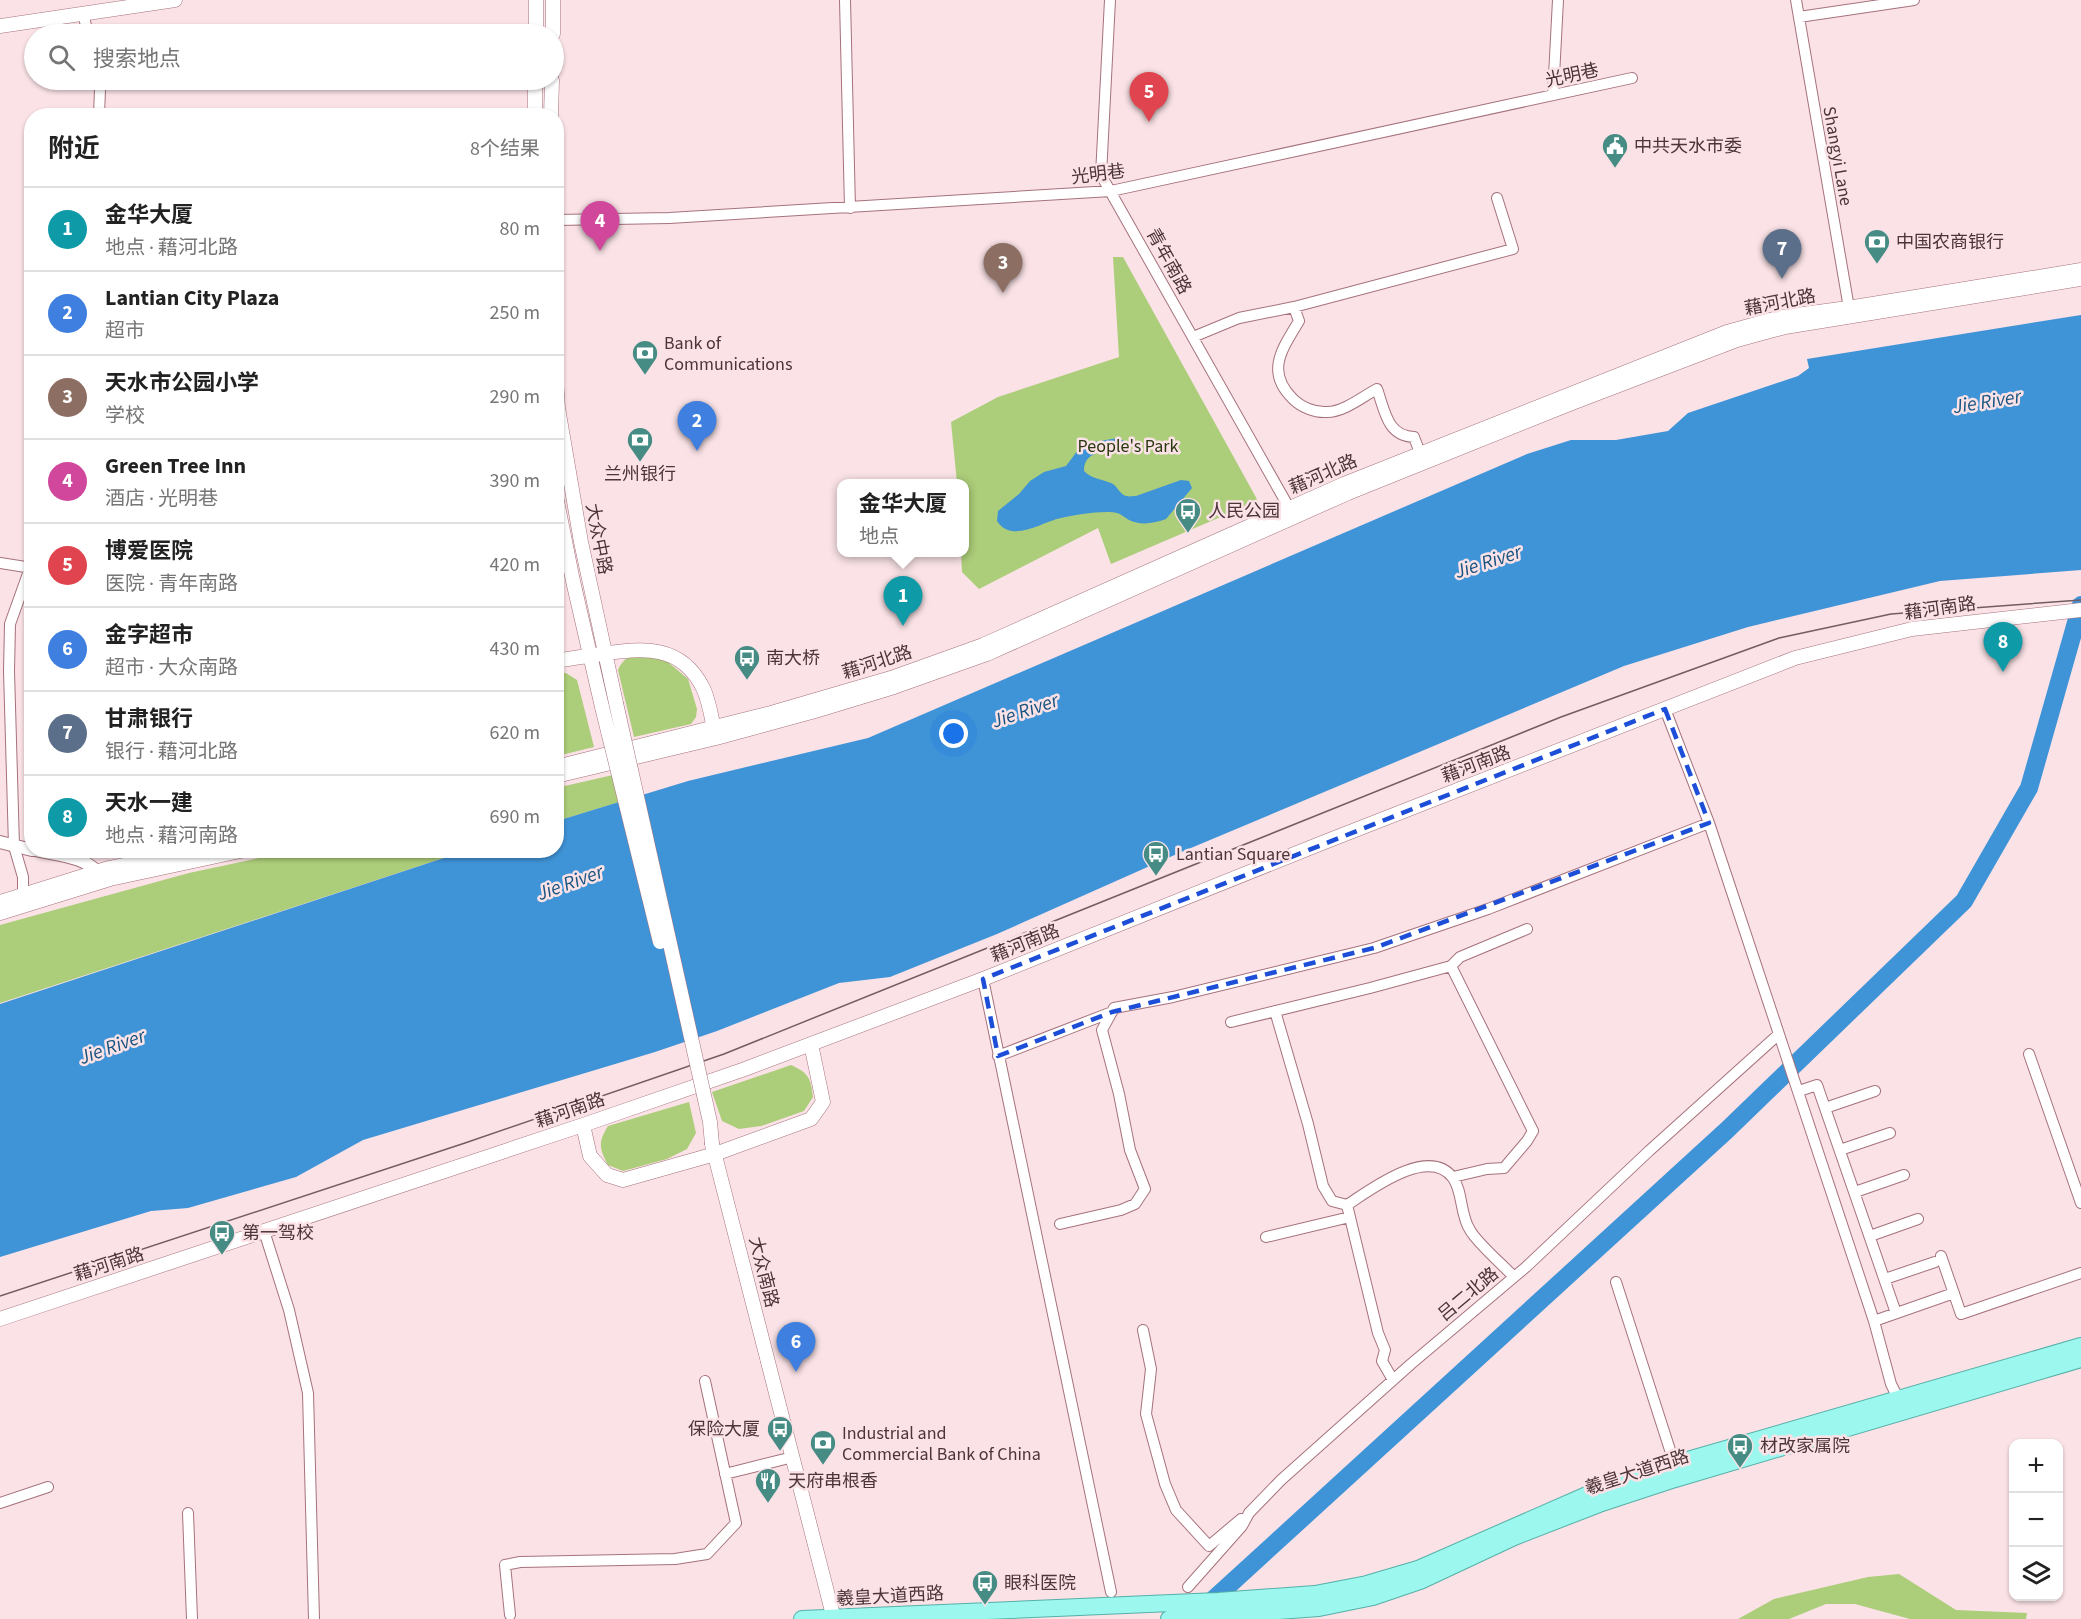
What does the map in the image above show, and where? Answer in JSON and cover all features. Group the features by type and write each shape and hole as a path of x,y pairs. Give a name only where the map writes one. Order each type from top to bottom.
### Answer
{"main road":[{"path":"0,26 175,0"},
{"path":"536,0 536,24"},
{"path":"553,0 553,24"},
{"path":"535,90 535,108"},
{"path":"551,108 552,90"},
{"name":"藉河北路","path":"564,774 715,733 891,678 983,645 1292,513 1572,402 1737,340 1849,313 2081,270"},
{"name":"藉河北路","path":"1292,513 1420,453 1727,332 1781,317 1849,313 2081,279"},
{"name":"大众中路","path":"564,443 581,542 710,1122 714,1149"},
{"name":"大众中路","path":"564,535 589,656 714,1149"},
{"name":"藉河南路","path":"0,1319 583,1125 811,1044 983,979 1322,843 1795,658 1911,629 2081,609"},
{"path":"564,660 631,650 653,650 674,657 692,670 704,689 715,733"},
{"name":"藉河北路","path":"564,764 715,733"},
{"path":"0,902 25,899 167,858"},
{"path":"100,877 202,858"},
{"path":"0,913 25,899"},
{"path":"583,1125 590,1156 607,1175 623,1180 811,1119 823,1102 811,1044"},
{"name":"大众南路","path":"714,1149 834,1618"},
{"name":"羲皇大道西路","path":"1169,1619 1319,1608 1373,1597 1420,1581 1514,1537 1599,1504 2081,1346"},
{"name":"羲皇大道西路","path":"802,1619 1315,1594 1377,1581 1418,1569 1512,1526 1600,1490 1684,1461 2081,1359"}],"street":[{"path":"845,0 850,208"},
{"name":"青年南路","path":"1110,0 1101,175 1292,513"},
{"path":"1553,95 1558,0"},
{"name":"Shangyi Lane","path":"1796,0 1849,313"},
{"path":"1799,17 1914,0"},
{"path":"83,13 86,24"},
{"name":"光明巷","path":"564,220 669,218 1111,191 1632,78"},
{"path":"99,108 100,90"},
{"path":"1193,337 1239,318 1294,308 1513,249 1497,198"},
{"path":"1294,308 1299,321 1282,350 1278,369 1281,386 1301,405 1326,412 1340,410 1377,389 1393,430 1402,437 1414,437 1420,453"},
{"path":"0,563 24,567"},
{"path":"24,587 10,624 9,670 14,846 23,877 25,899"},
{"path":"1665,709 1709,823 1874,1321 1891,1384 1901,1405"},
{"path":"1060,1224 1121,1210 1135,1204 1145,1189 1130,1150 1119,1094 1102,1030 1114,1008 1173,997 1374,948 1488,909 1709,823"},
{"path":"0,842 24,848"},
{"path":"69,858 87,862 100,877"},
{"path":"1231,1022 1451,966 1460,957 1527,929"},
{"path":"1451,966 1533,1131 1504,1168 1487,1169 1452,1177"},
{"path":"983,979 1111,1592"},
{"path":"1275,1011 1308,1124 1323,1186 1332,1201 1347,1205 1385,1180 1418,1167 1427,1165 1437,1167 1446,1171 1457,1186 1469,1230 1514,1277"},
{"path":"998,1056 1112,1012"},
{"name":"吕二北路","path":"1188,1587 1242,1526 1249,1512 1281,1480 1393,1380 1514,1277 1780,1038"},
{"path":"2029,1054 2081,1203"},
{"path":"1799,1091 1817,1085 1896,1313"},
{"path":"1825,1108 1875,1091"},
{"path":"1840,1150 1890,1133"},
{"path":"1855,1192 1904,1176"},
{"path":"1347,1205 1378,1333 1385,1350 1382,1361 1393,1380"},
{"path":"1266,1237 1350,1217"},
{"path":"1870,1236 1918,1219"},
{"path":"264,1231 289,1310 308,1393 314,1619"},
{"path":"1884,1279 1938,1259 1954,1293 1960,1314 2081,1273"},
{"path":"1616,1282 1670,1450"},
{"path":"1874,1321 1954,1293"},
{"path":"1143,1330 1151,1369 1146,1414 1165,1484 1176,1510 1209,1546 1249,1512"},
{"path":"510,1615 505,1565 520,1562 675,1559 707,1554 736,1523 705,1381"},
{"path":"725,1474 793,1457"},
{"path":"0,1503 48,1487"},
{"path":"188,1513 192,1619"}],"highlighted area":[{"path":"1665,709 1709,823 1374,948 1112,1012 998,1056 983,979"}],"green space":[{"name":"People's Park","path":"1113,257 1123,257 1258,501 1111,564 1098,528 979,589 962,572 961,557 969,557 969,479 957,479 951,422 998,397 1119,357"},
{"path":"644,654 668,662 688,679 697,709 696,717 691,724 634,737 618,670 628,658"},
{"path":"564,673 577,680 594,747 564,754"},
{"path":"613,775 620,802 564,819 564,786"},
{"path":"259,858 444,858 0,1003 0,925 189,873"},
{"path":"791,1065 808,1077 811,1086 813,1097 804,1111 761,1126 739,1129 722,1121 712,1092"},
{"path":"689,1102 696,1133 687,1149 667,1159 623,1171 608,1165 601,1145 608,1126"},
{"path":"1899,1574 1956,1610 2027,1613 2026,1619 1910,1619 1855,1604 1826,1604 1789,1619 1738,1619 1774,1599 1868,1577"}],"water":[{"name":"Jie River","path":"2081,315 2081,570 1940,581 1748,627 1624,666 1179,853 997,934 890,977 839,983 717,1031 655,1052 363,1140 296,1177 188,1208 151,1211 0,1257 0,1004 444,858 564,858 564,819 688,781 868,738 1527,454 1571,440 1616,440 1668,431 1688,413 1798,376 1809,368 1807,359"},
{"path":"1118,438 1124,441 1088,458 1084,471 1093,477 1111,483 1124,495 1129,496 1136,496 1181,480 1189,481 1192,488 1166,519 1153,523 1138,523 1117,513 1097,512 1061,518 1019,531 1003,528 997,521 998,511 1019,494 1030,481 1044,472 1066,466 1081,446"}],"waterway":[{"path":"1204,1608 1727,1130 1964,901 2029,788 2081,605"}],"tram line":[{"path":"0,1296 465,1143 724,1054 1561,717 1779,638 1891,614 2081,600"}],"place":[{"name":"博爱医院","path":"1149,122"},
{"name":"中共天水市委","path":"1615,169"},
{"name":"Green Tree Inn","path":"600,251"},
{"name":"中国农商银行","path":"1877,265"},
{"name":"甘肃银行","path":"1782,279"},
{"name":"天水市公园小学","path":"1003,293"},
{"name":"Bank of Communications","path":"645,376"},
{"name":"Lantian City Plaza","path":"697,451"},
{"name":"兰州银行","path":"640,463"},
{"name":"人民公园","path":"1188,534"},
{"name":"金华大厦","path":"903,626"},
{"name":"天水一建","path":"2003,672"},
{"name":"南大桥","path":"747,681"},
{"name":"Lantian Square","path":"1156,877"},
{"name":"第一驾校","path":"222,1256"},
{"name":"金字超市","path":"796,1372"},
{"name":"保险大厦","path":"780,1452"},
{"name":"Industrial and Commercial Bank of China","path":"823,1466"},
{"name":"材改家属院","path":"1740,1469"},
{"name":"天府串根香","path":"768,1504"},
{"name":"眼科医院","path":"985,1606"}]}
